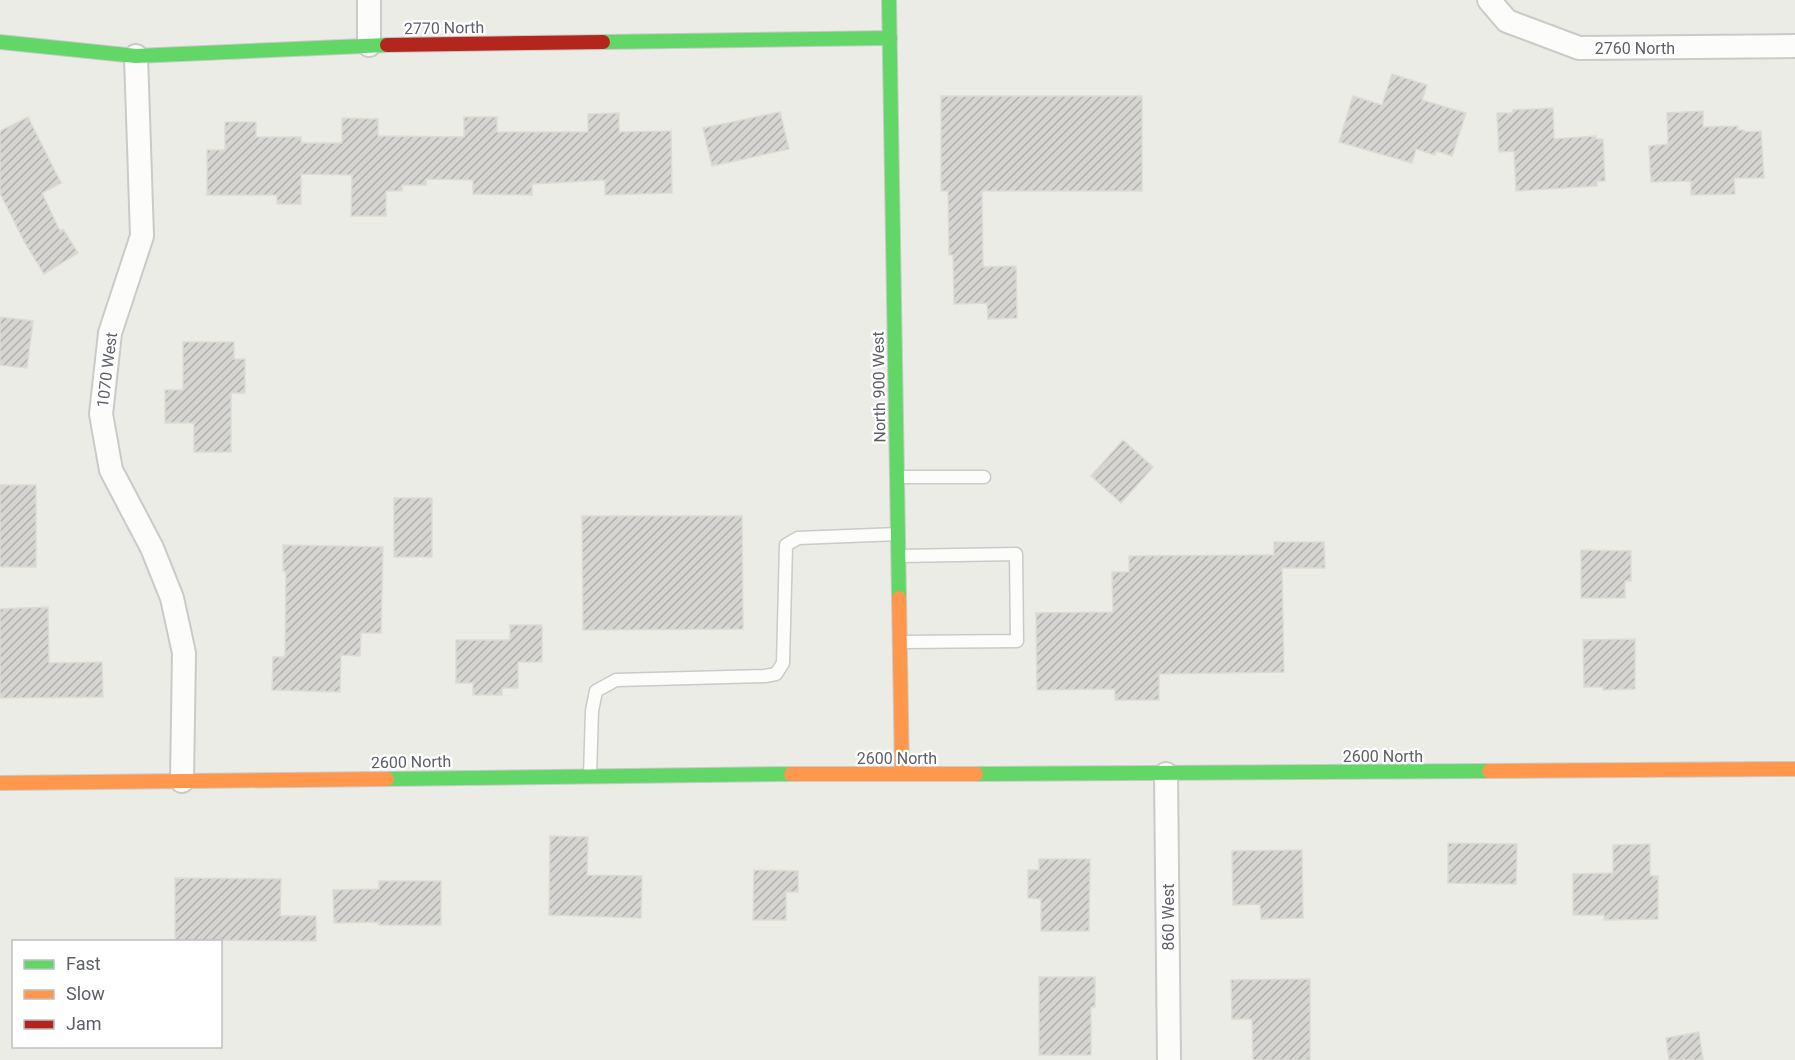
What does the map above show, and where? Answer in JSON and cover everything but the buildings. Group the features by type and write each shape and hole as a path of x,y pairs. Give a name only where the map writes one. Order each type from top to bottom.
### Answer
{"street":[{"path":"369,0 369,45"},
{"name":"North 900 West","path":"889,0 902,773"},
{"name":"2760 North","path":"1489,0 1507,21 1579,48 1795,46"},
{"name":"2770 North","path":"0,42 136,56 369,45 890,38"},
{"name":"1070 West","path":"136,56 142,236 110,333 101,414 111,470 152,548 172,598 184,653 182,781"},
{"name":"2600 North","path":"0,783 902,773 1025,775 1795,769"},
{"name":"860 West","path":"1166,774 1168,1060"}],"lane":[{"path":"897,477 984,477"},
{"path":"590,777 592,711 596,691 616,680 776,674 783,663 786,545 798,538 898,534"},
{"path":"898,556 1016,554 1017,640 900,642"}],"traffic: fast":[{"path":"889,0 899,598"},
{"path":"603,42 890,38"},
{"path":"0,42 136,56 387,45"},
{"path":"976,774 1489,771"},
{"path":"387,779 791,774"}],"traffic: slow":[{"path":"899,598 902,773"},
{"path":"1489,771 1795,769"},
{"path":"791,774 976,774"},
{"path":"0,783 387,779"}],"traffic: jam":[{"path":"387,45 603,42"}]}
